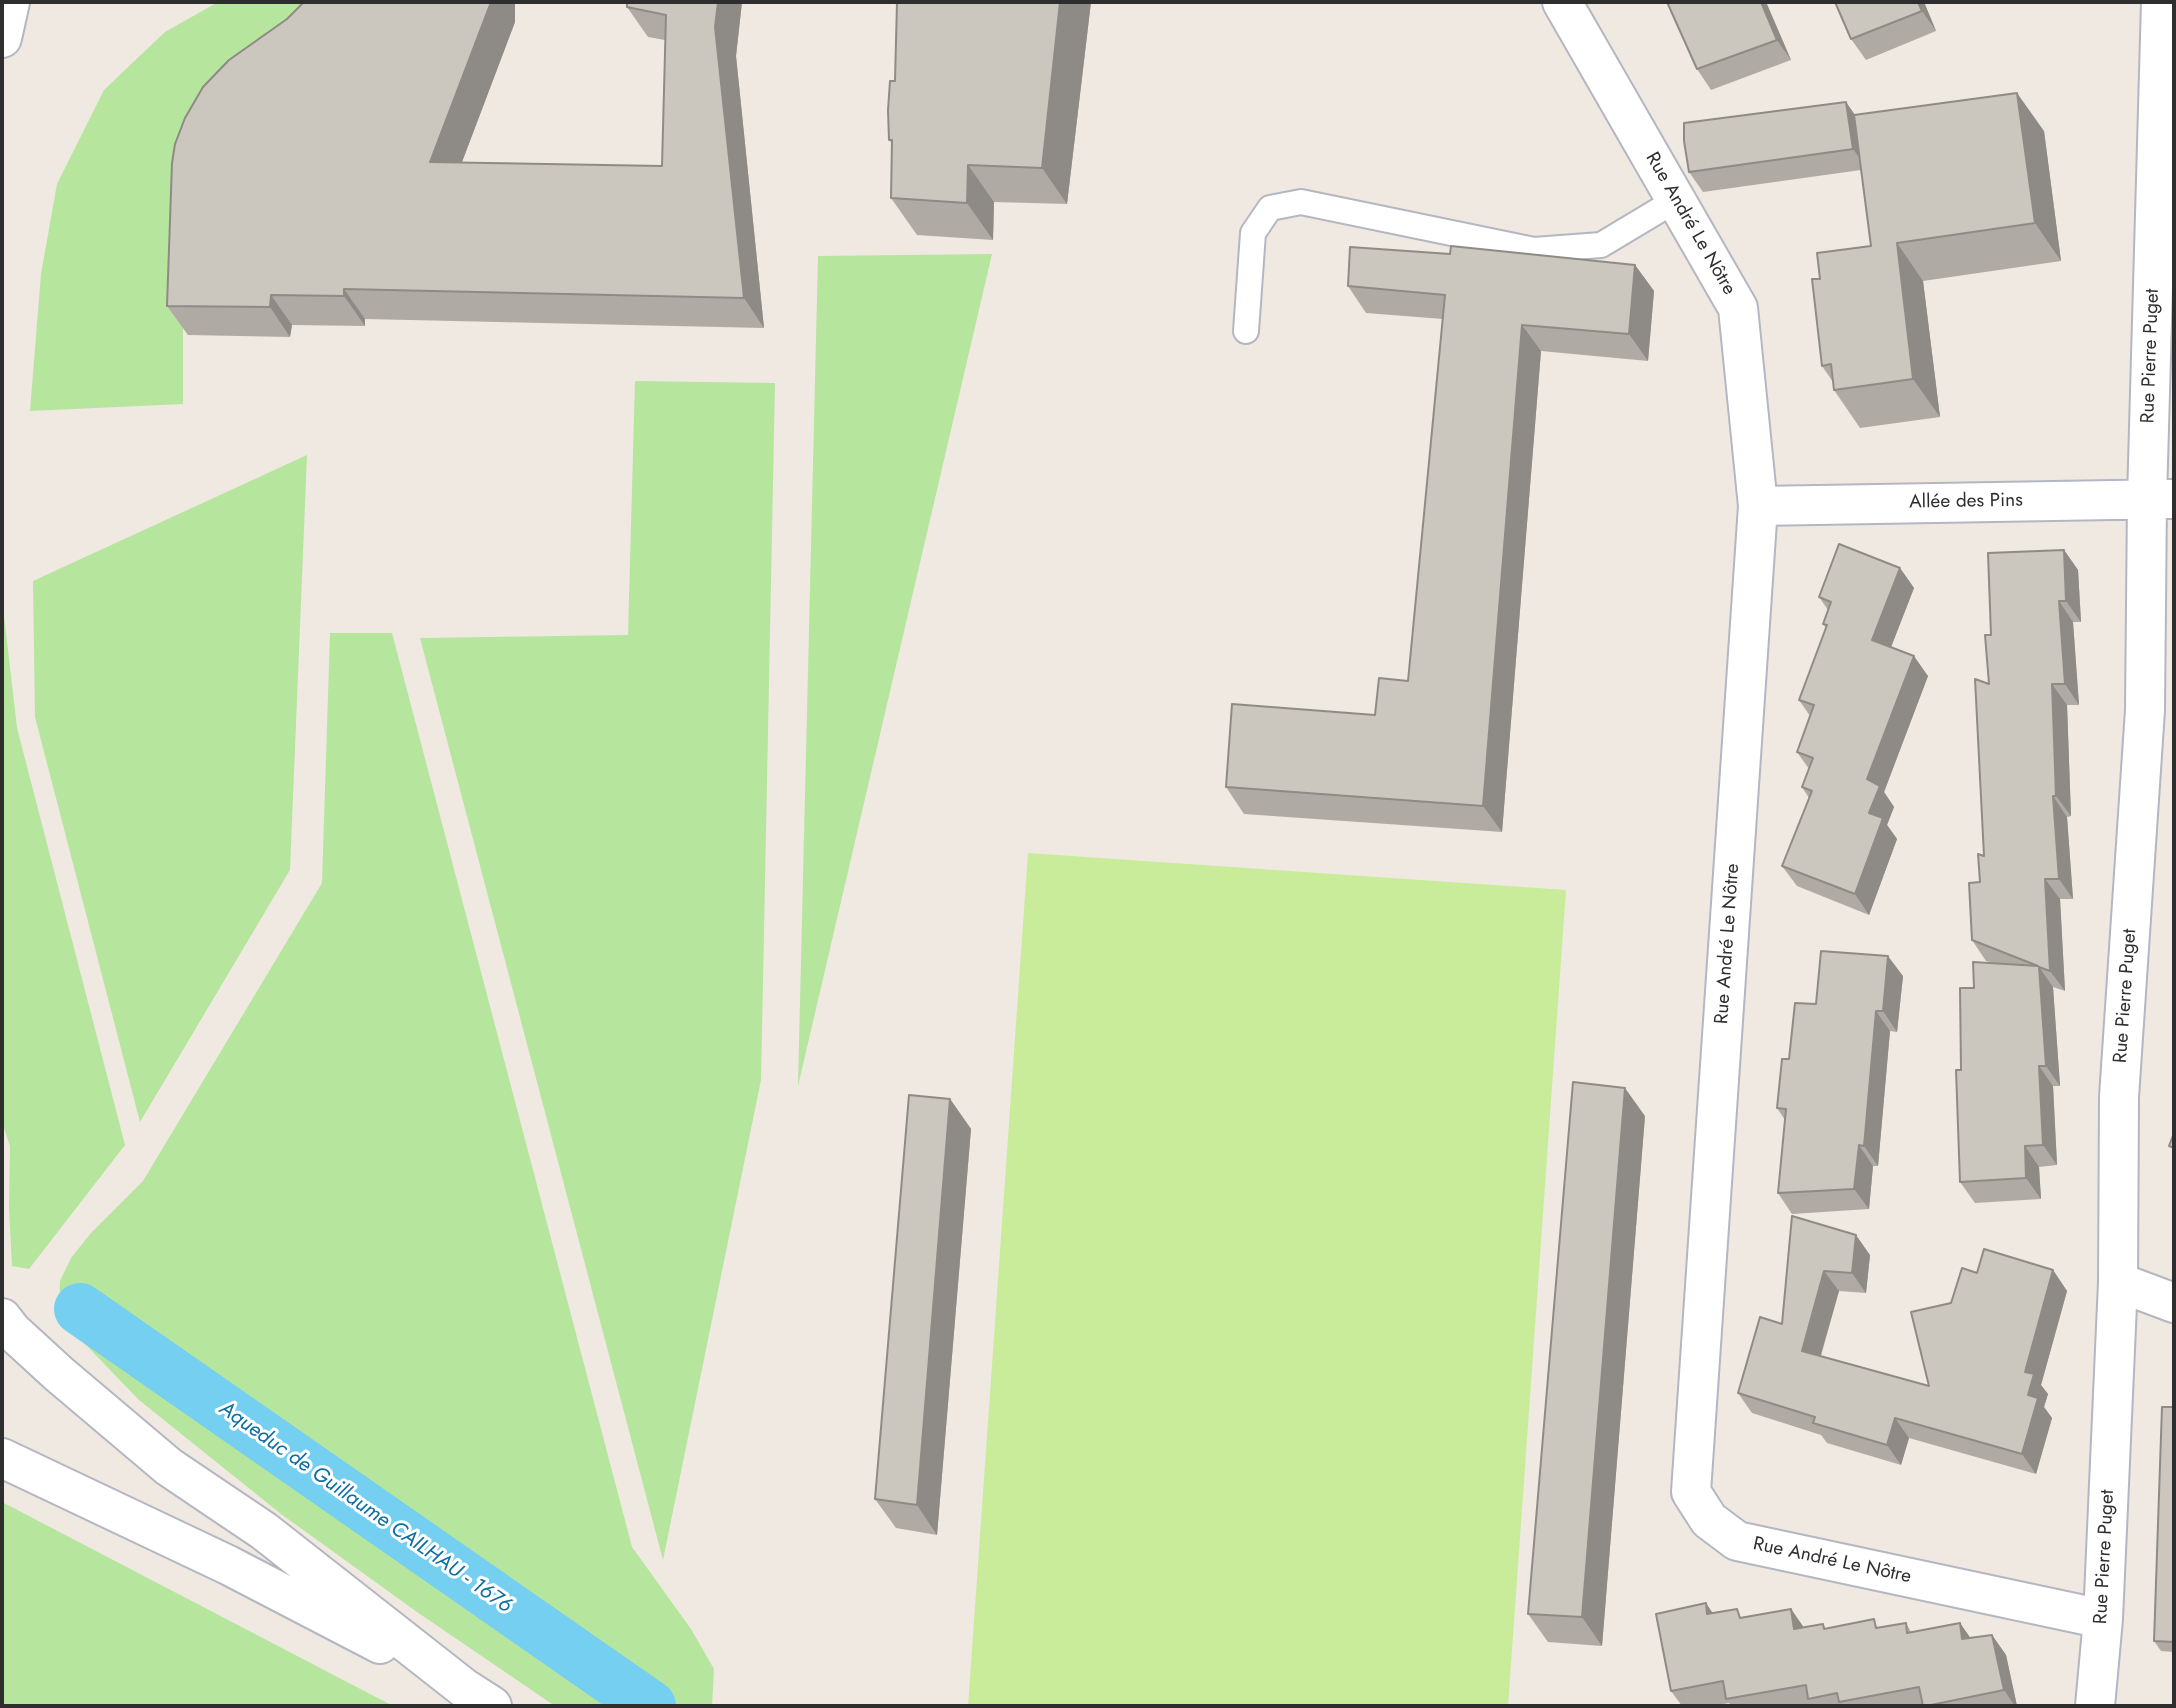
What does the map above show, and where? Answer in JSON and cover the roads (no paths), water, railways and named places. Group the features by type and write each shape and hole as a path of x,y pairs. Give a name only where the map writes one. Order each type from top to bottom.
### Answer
{"street":[{"path":"2,38 10,2"},
{"name":"Rue André Le Nôtre","path":"1562,2 1738,308 1758,506 1690,1492 1709,1520 1737,1541 2103,1619"},
{"name":"Rue Pierre Puget","path":"2095,1706 2103,1619 2118,1282 2119,1097 2160,711 2161,2"},
{"name":"Allée des Pins","path":"1758,506 2161,499"},
{"path":"2118,1282 2174,1303"},
{"path":"2,1318 12,1331 59,1374 169,1467 264,1531 478,1697"},
{"path":"2,1458 228,1565 478,1697"}],"lane":[{"path":"1246,331 1253,233 1270,208 1301,202 1534,250 1601,245 1676,200"}],"waterway":[{"name":"Aqueduc de Guillaume CAILHAU - 1676","path":"80,1309 650,1706"}]}
